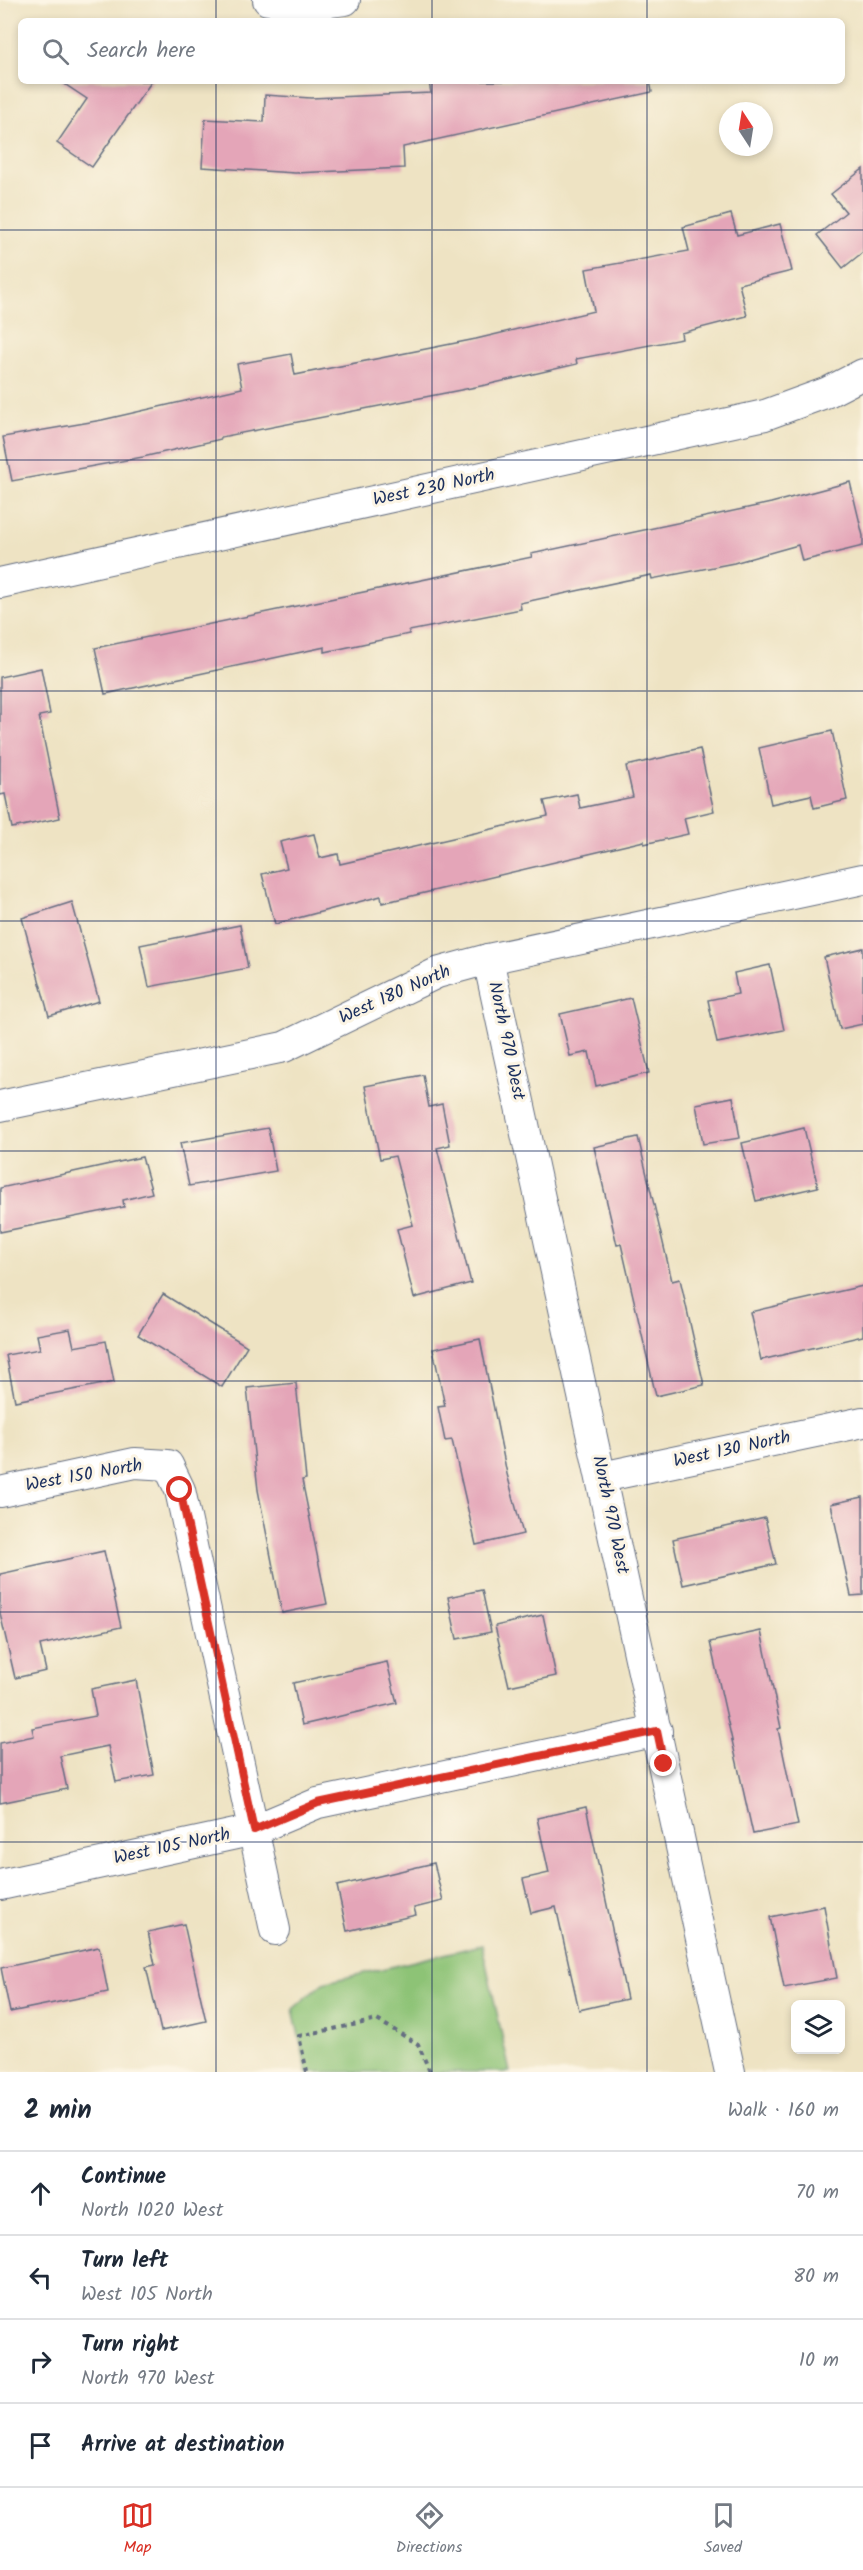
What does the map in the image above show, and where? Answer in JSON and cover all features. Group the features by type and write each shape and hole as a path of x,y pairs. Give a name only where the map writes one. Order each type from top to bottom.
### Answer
{"street":[{"path":"268,0 306,5 345,0"},
{"name":"West 230 North","path":"0,583 765,415 828,392 863,374"},
{"name":"West 180 North","path":"0,1106 284,1047 437,973 488,959 863,879"},
{"name":"North 970 West","path":"488,959 730,2072"},
{"name":"West 130 North","path":"602,1478 863,1422"},
{"name":"West 150 North","path":"0,1492 135,1463 168,1465 180,1490 254,1830"},
{"name":"West 105 North","path":"0,1884 254,1830 318,1803 657,1731"},
{"path":"254,1830 275,1930"}],"path":[{"path":"306,2072 299,2036 377,2020 418,2044 430,2072"}],"green space":[{"path":"482,1945 510,2072 307,2072 293,2009 323,1983"}],"building":[{"path":"64,84 150,84 92,167 57,143 87,99"},
{"path":"430,84 651,84 652,92 403,147 404,168 295,173 202,167 205,119 264,122 265,95 311,98 431,93"},
{"path":"863,169 863,252 843,268 817,235 846,212 831,194"},
{"path":"731,214 737,235 780,224 792,271 739,284 747,316 681,333 682,339 576,359 577,364 486,385 221,437 221,439 143,457 12,481 3,437 102,420 242,388 237,364 291,354 295,375 476,339 594,311 586,269 689,251 683,227"},
{"path":"850,482 863,536 863,546 802,561 798,545 734,563 652,579 651,575 520,603 521,609 409,631 409,634 325,652 325,647 105,694 95,648 532,557 531,554 771,503"},
{"path":"41,668 50,714 39,716 60,818 12,828 5,794 0,795 0,677"},
{"path":"832,731 847,800 814,808 811,795 771,804 759,748"},
{"path":"700,749 714,811 684,818 688,834 644,844 644,841 382,903 381,896 275,924 262,874 287,868 280,842 314,834 320,858 338,854 340,864 548,816 544,801 577,794 580,808 633,797 626,766"},
{"path":"72,902 99,1001 49,1016 22,918"},
{"path":"240,925 248,968 149,987 140,945"},
{"path":"863,948 863,1024 840,1029 824,957"},
{"path":"770,965 784,1030 717,1043 708,1000 738,994 734,973"},
{"path":"631,998 649,1073 596,1086 589,1052 570,1056 560,1014"},
{"path":"423,1075 429,1107 442,1104 450,1145 437,1148 471,1283 414,1298 397,1229 413,1225 395,1156 380,1159 365,1086"},
{"path":"733,1097 740,1138 703,1144 696,1104"},
{"path":"268,1128 276,1171 189,1186 180,1143"},
{"path":"804,1128 818,1187 756,1201 742,1143"},
{"path":"638,1137 672,1281 680,1279 704,1385 656,1396 621,1244 617,1245 594,1147"},
{"path":"142,1157 152,1193 123,1200 124,1207 0,1232 0,1188"},
{"path":"863,1286 863,1336 761,1360 750,1312"},
{"path":"163,1294 247,1346 222,1387 138,1335"},
{"path":"70,1329 74,1347 106,1341 114,1382 15,1401 6,1355 40,1349 37,1335"},
{"path":"480,1339 507,1474 523,1534 476,1545 452,1440 445,1441 438,1407 445,1406 433,1349"},
{"path":"296,1383 306,1479 302,1480 327,1604 282,1613 258,1490 247,1388"},
{"path":"863,1497 863,1595 851,1596 831,1504"},
{"path":"765,1518 776,1564 683,1585 673,1539"},
{"path":"104,1551 121,1627 40,1645 46,1671 15,1678 0,1613 0,1574"},
{"path":"482,1590 491,1632 457,1639 448,1597"},
{"path":"543,1615 556,1676 509,1686 495,1626"},
{"path":"761,1631 798,1825 753,1834 710,1642"},
{"path":"387,1662 397,1703 302,1725 293,1683"},
{"path":"136,1680 154,1775 116,1782 108,1746 60,1756 67,1789 0,1803 0,1743 34,1736 32,1728 96,1716 91,1689"},
{"path":"586,1807 627,1999 579,2010 556,1907 531,1913 523,1879 549,1873 537,1818"},
{"path":"434,1863 443,1901 414,1908 416,1915 347,1931 337,1886"},
{"path":"824,1906 837,1978 784,1988 770,1917"},
{"path":"184,1924 206,2021 161,2031 146,1967 155,1965 148,1932"},
{"path":"99,1947 108,1992 10,2012 1,1968"}],"route":[{"path":"180,1490 254,1830 318,1803 657,1731 664,1764"}]}
